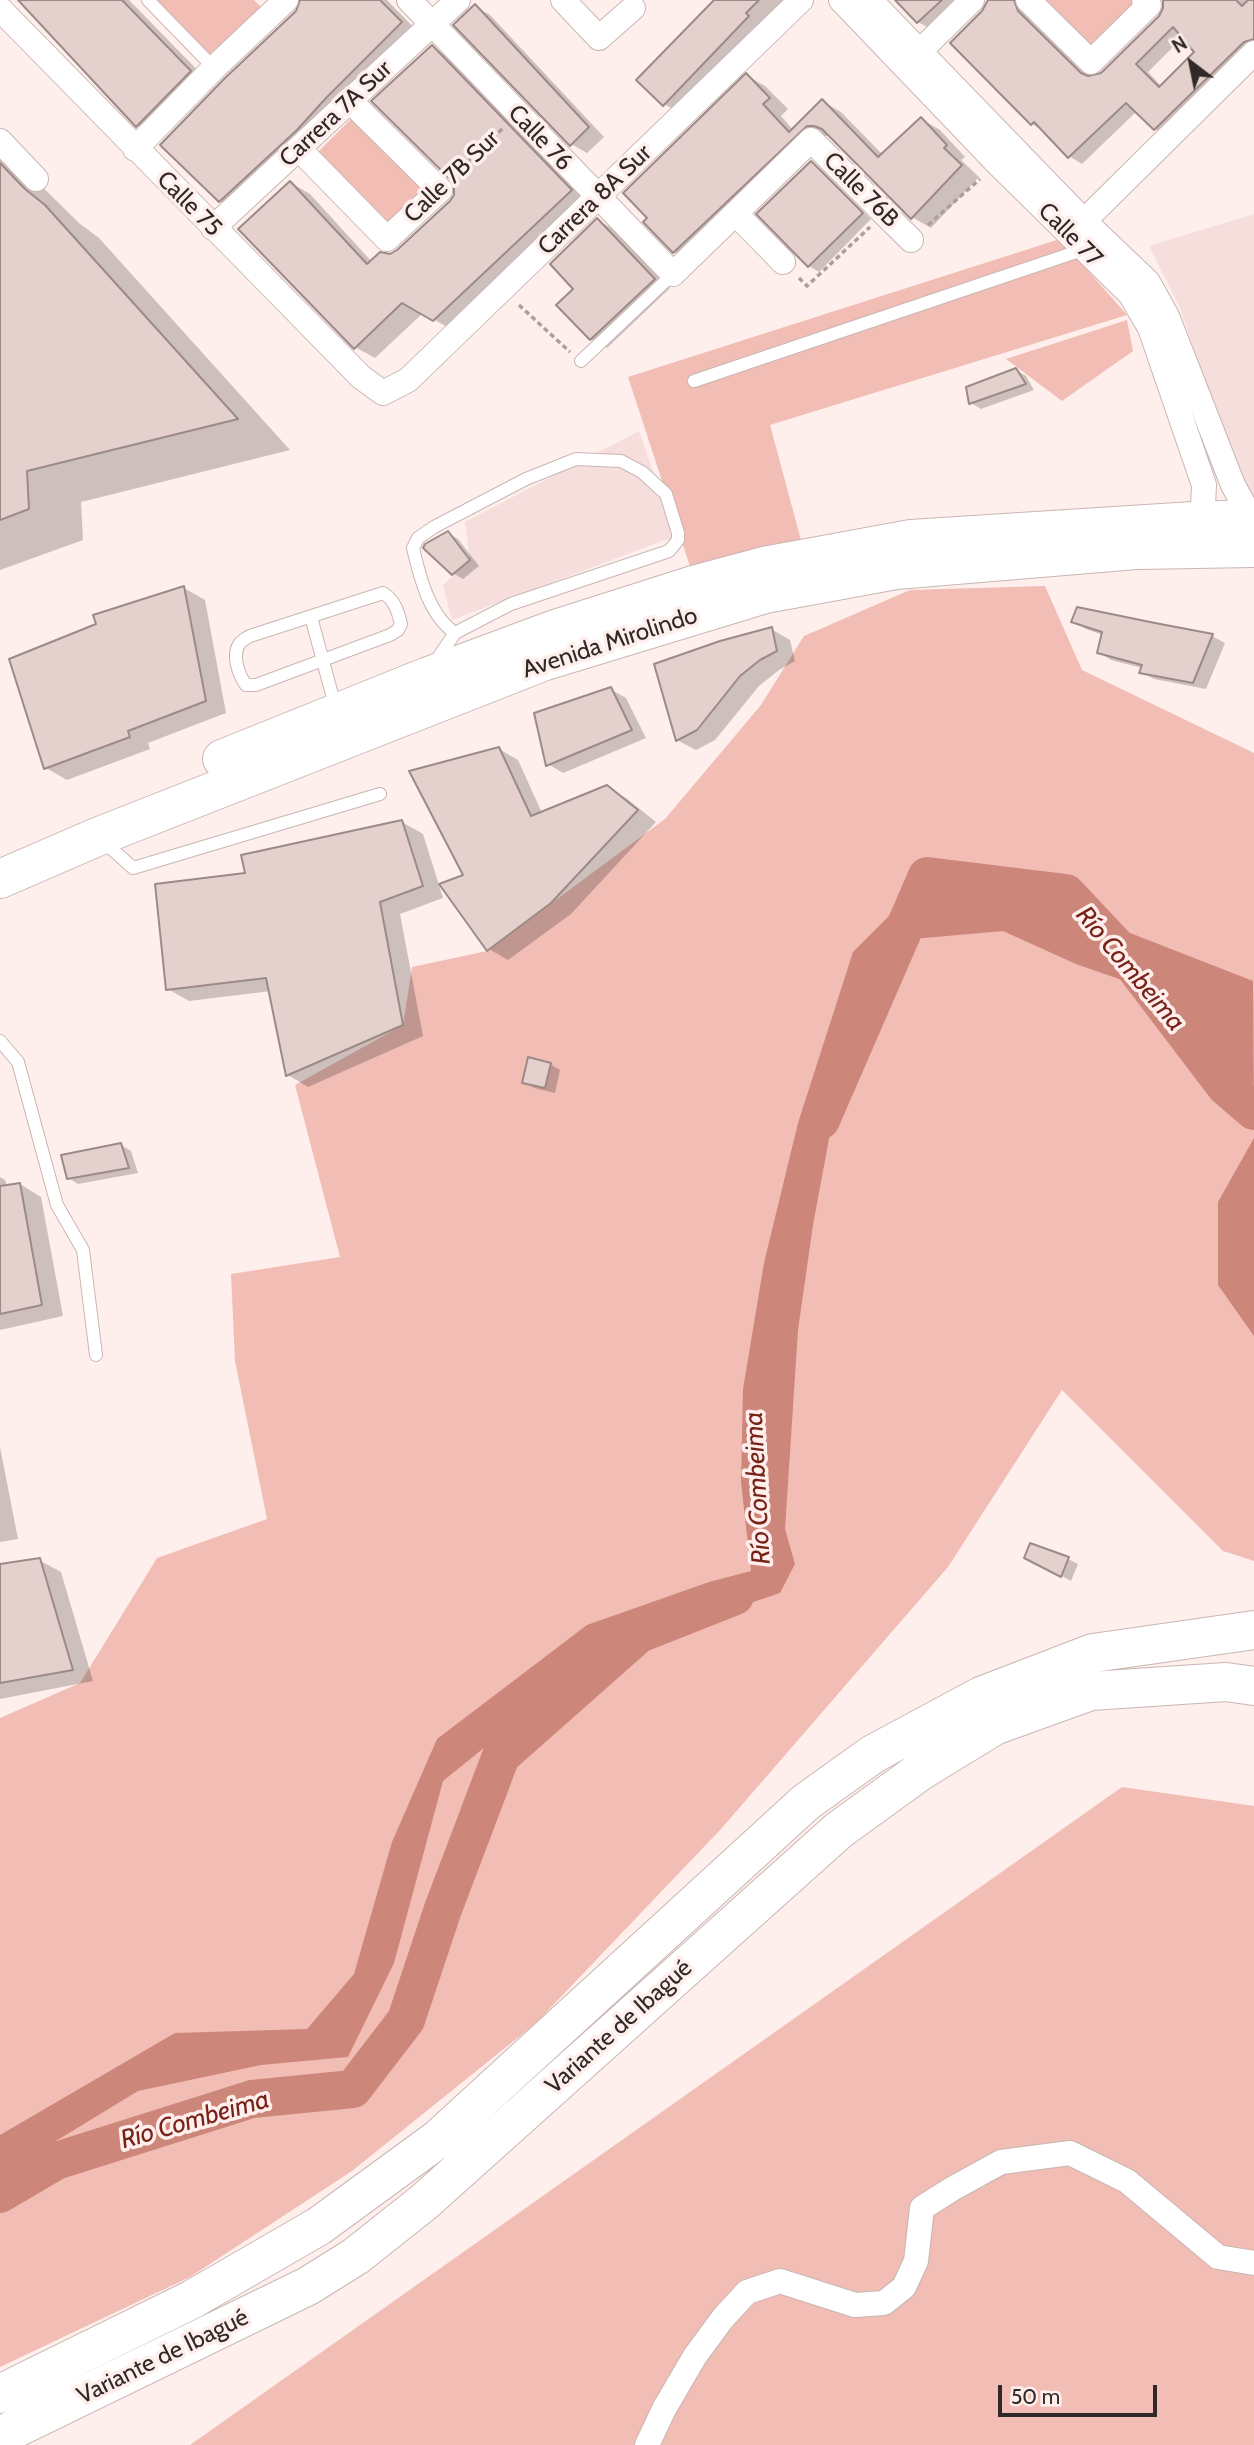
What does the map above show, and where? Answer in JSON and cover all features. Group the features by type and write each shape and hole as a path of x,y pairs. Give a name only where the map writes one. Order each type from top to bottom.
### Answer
{"main road":[{"name":"Avenida Mirolindo","path":"0,850 426,677 555,629 693,585 764,566 911,539 1254,519"},
{"name":"Avenida Mirolindo","path":"0,879 97,836 545,661 765,594 896,570 1136,550 1254,548"},
{"name":"Variante de Ibagué","path":"0,2394 191,2300 319,2226 373,2187 438,2139 806,1802 873,1754 981,1696 1093,1653 1254,1630"},
{"name":"Variante de Ibagué","path":"0,2436 308,2286 356,2256 424,2202 839,1830 919,1772 994,1726 1091,1691 1226,1682 1254,1686"}],"street":[{"name":"Calle 76","path":"409,0 673,274"},
{"name":"Carrera 7A Sur","path":"213,228 458,0"},
{"path":"563,0 599,38 633,8"},
{"name":"Carrera 8A Sur","path":"383,393 408,380 801,0"},
{"name":"Calle 77","path":"841,0 912,59 1090,235 1130,294 1150,328 1205,485 1203,506 1193,521"},
{"name":"Calle 77","path":"870,0 912,59 997,163 1148,282 1167,316 1233,485 1245,507 1254,514"},
{"path":"912,59 972,0"},
{"path":"1028,0 1091,62 1146,3"},
{"path":"135,149 274,4"},
{"name":"Calle 75","path":"0,9 360,377 383,393"},
{"path":"1090,235 1254,53"},
{"path":"349,100 440,190"},
{"name":"Calle 76B","path":"736,214 811,140 911,240"},
{"path":"0,141 36,179"},
{"name":"Calle 7B Sur","path":"299,149 387,239 440,190"},
{"path":"673,274 736,214 783,262"},
{"path":"647,2445 664,2409 695,2356 723,2318 747,2292 780,2281 855,2305 884,2303 904,2287 916,2261 922,2208 1001,2162 1070,2153 1127,2181 1218,2257 1254,2263"}],"lane":[{"path":"148,0 214,68"},
{"path":"694,381 1090,235"},
{"path":"581,361 673,274"},
{"path":"426,677 455,633 511,604 669,551 678,540 678,533 666,494 642,472 621,461 576,459 526,479 433,527 418,538 413,548 436,616 444,626 455,633"},
{"path":"383,593 390,596 396,606 401,624 398,630 390,635 256,685 246,685 239,676 236,653 240,643 250,636 311,617 383,593"},
{"path":"311,617 337,713"},
{"path":"97,836 133,868 380,794"},
{"path":"0,1041 18,1062 57,1205 83,1250 96,1355"}],"path":[{"name":"Calle 7B Sur","path":"440,190 517,115"},
{"path":"911,240 997,163"},
{"path":"807,286 884,214"},
{"path":"502,289 581,361"}],"shaded area":[{"path":"150,0 254,0 263,9 209,61"},
{"path":"1030,0 1144,0 1091,62"},
{"path":"357,113 434,191 390,232 314,156"},
{"path":"1254,214 1254,508 1225,441 1180,308 1149,246"},
{"path":"1060,239 1127,315 770,425 808,566 699,594 628,377"},
{"path":"1127,320 1133,351 1062,401 1006,359"},
{"path":"639,431 676,536 452,620 443,585 470,560 465,522"},
{"path":"1045,586 1082,670 1254,753 1254,1561 1223,1551 1062,1390 948,1567 721,1829 536,2023 352,2171 190,2277 0,2367 0,1718 80,1683 157,1558 267,1519 235,1361 231,1274 340,1257 295,1085 403,1025 412,967 487,951 665,819 761,705 804,636 910,590"},
{"path":"1122,1787 1254,1806 1254,2445 190,2445"}],"water":[{"path":"1019,870 1125,931 1253,981 1254,1117 1182,1001 1076,964 1003,931 913,939 850,1026 813,1225 798,1330 785,1529 795,1564 780,1593 732,1609 660,1619 589,1703 521,1718 443,1781 394,1963 348,2057 261,2065 138,2091 0,2175 0,2135 175,2033 307,2029 354,1974 392,1842 437,1739 587,1625 709,1582 751,1571 741,1482 743,1389 764,1263 798,1123 853,952 912,893"},
{"path":"1254,1138 1254,1336 1218,1285 1218,1202"}],"building":[{"path":"18,0 122,0 191,71 136,127"},
{"path":"300,0 380,0 402,22 297,130 219,202 160,145 296,11"},
{"path":"714,0 759,0 746,13 749,16 663,106 636,80"},
{"path":"895,0 942,0 917,23"},
{"path":"988,0 1014,0 1018,11 1081,73 1088,76 1101,73 1159,16 1163,0 1236,0 1242,6 1248,0 1254,0 1254,39 1244,42 1154,130 1126,103 1068,158 1034,122 1031,125 950,43 982,11","holes":["1173,27 1194,52 1159,87 1136,64"]},
{"path":"475,4 589,127 570,146 453,25"},
{"path":"432,45 572,190 433,321 402,303 354,349 238,229 290,181 367,264 380,252 390,254 397,250 450,201 454,195 454,187 450,179 371,101"},
{"path":"746,73 770,98 763,104 789,132 822,99 878,157 921,117 947,145 944,148 962,165 911,219 822,129 807,126 673,253 643,222 647,218 623,193"},
{"path":"811,161 863,213 808,267 756,214"},
{"path":"0,163 45,205 238,419 27,471 29,509 0,520"},
{"path":"597,218 655,279 590,340 556,305 573,289 550,264"},
{"path":"1016,368 1026,384 969,404 966,387"},
{"path":"448,531 470,560 452,575 423,548 425,544"},
{"path":"184,586 206,701 128,731 130,737 44,769 9,659 96,624 93,615"},
{"path":"1077,607 1213,634 1193,683 1139,673 1142,665 1097,653 1102,632 1071,622"},
{"path":"772,627 777,651 740,676 697,730 676,741 654,664 720,641"},
{"path":"611,687 632,730 546,766 534,713"},
{"path":"499,747 531,816 607,785 638,810 551,903 487,951 439,884 463,875 409,771"},
{"path":"402,820 423,886 380,902 403,1025 286,1076 266,978 166,990 155,884 245,873 241,855"},
{"path":"528,1057 551,1063 545,1088 522,1083"},
{"path":"121,1143 129,1168 67,1179 61,1155"},
{"path":"20,1183 42,1305 0,1314 0,1186"},
{"path":"1030,1543 1069,1557 1061,1577 1024,1558"},
{"path":"40,1558 73,1670 0,1683 0,1564"}],"waterway":[{"name":"Río Combeima","path":"821,1120 927,876 1066,893 1130,961 1225,1086 1254,1111"},
{"name":"Río Combeima","path":"0,2194 56,2161 252,2099 353,2089 406,2020 443,1909 501,1756 639,1634 735,1596"}]}
